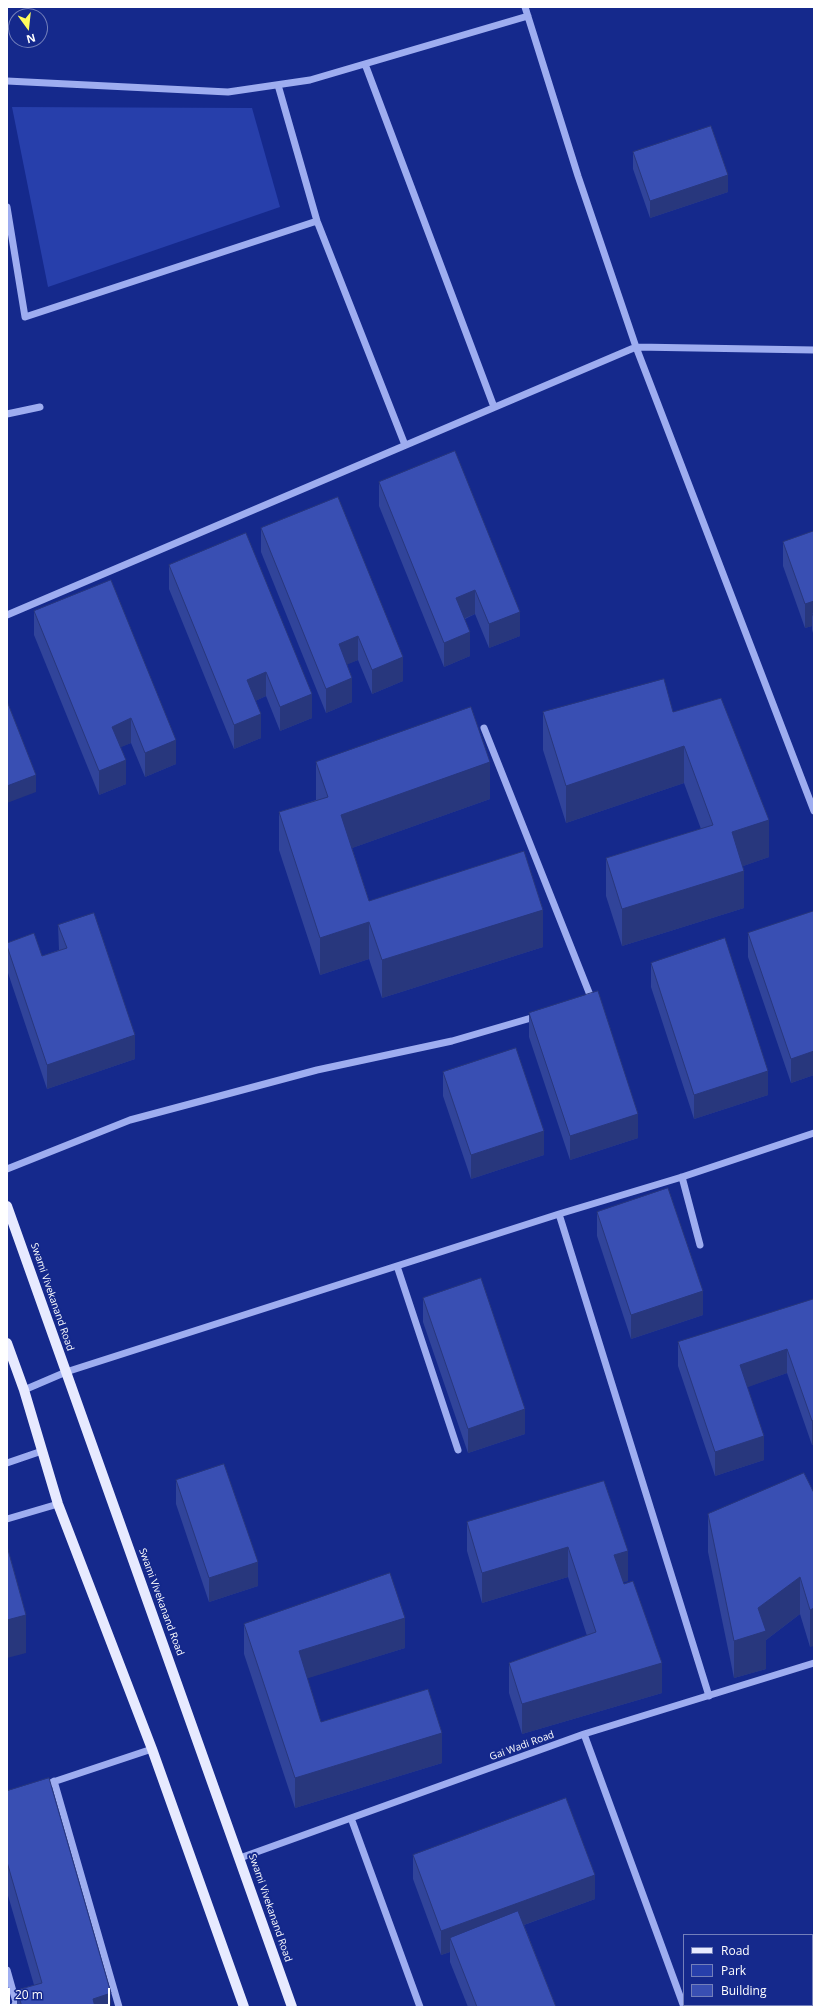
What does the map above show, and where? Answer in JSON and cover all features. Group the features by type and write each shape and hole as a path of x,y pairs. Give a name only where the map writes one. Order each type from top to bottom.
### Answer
{"main road":[{"name":"Swami Vivekanand Road","path":"7,1206 292,2007"},
{"path":"7,1343 24,1390 58,1504 152,1749 244,2007"}],"street":[{"path":"525,7 578,176 636,347 814,811"},
{"path":"7,82 228,92 310,80 528,16"},
{"path":"365,64 494,407"},
{"path":"278,85 317,222 405,445"},
{"path":"7,207 25,317 317,222"},
{"path":"7,615 636,347 814,350"},
{"path":"7,414 40,407"},
{"path":"484,728 594,1000 586,1002"},
{"path":"7,1169 130,1120 317,1070 452,1041 549,1013"},
{"path":"24,1390 66,1372 559,1214 682,1177 814,1133"},
{"path":"682,1177 700,1245"},
{"path":"559,1214 710,1696"},
{"path":"397,1266 458,1450"},
{"path":"7,1463 42,1452"},
{"path":"7,1519 58,1504"},
{"name":"Gai Wadi Road","path":"240,1858 584,1734 814,1663"},
{"path":"584,1734 683,2004"},
{"path":"41,1786 152,1749"},
{"path":"54,1781 119,2007"},
{"path":"352,1818 420,2007"},
{"path":"7,1970 16,2002 14,2007"}],"green space":[{"path":"12,107 252,108 280,207 48,287"}],"building":[{"path":"711,126 728,175 650,201 633,152"},
{"path":"455,451 520,612 489,624 475,590 456,598 470,632 444,643 379,482"},
{"path":"338,497 403,657 372,670 358,636 339,644 352,678 326,689 261,528"},
{"path":"814,531 814,601 805,604 783,542"},
{"path":"246,533 312,694 280,707 266,672 247,680 261,714 234,725 169,565"},
{"path":"111,580 176,740 145,753 131,718 112,727 126,760 99,771 34,611"},
{"path":"664,679 673,712 721,698 769,820 732,832 744,871 622,909 606,858 713,825 684,746 566,786 543,712"},
{"path":"7,701 36,775 7,786"},
{"path":"471,707 490,762 341,815 369,901 524,851 543,910 382,960 369,922 320,938 279,812 328,797 316,762"},
{"path":"814,911 814,1051 791,1059 748,933"},
{"path":"94,913 135,1035 47,1065 7,943 34,933 42,956 67,948 58,925"},
{"path":"725,938 768,1071 694,1095 651,963"},
{"path":"598,991 638,1114 570,1136 529,1013"},
{"path":"516,1048 544,1131 471,1155 443,1072"},
{"path":"668,1188 703,1291 631,1315 597,1212"},
{"path":"481,1278 525,1409 468,1429 423,1298"},
{"path":"814,1299 814,1420 812,1421 787,1349 740,1365 764,1436 715,1452 678,1342"},
{"path":"224,1464 258,1562 209,1578 176,1480"},
{"path":"804,1473 814,1493 814,1608 810,1610 800,1577 758,1608 766,1631 734,1641 708,1514"},
{"path":"604,1481 628,1551 614,1555 624,1584 633,1581 662,1663 522,1704 509,1663 596,1632 568,1547 482,1573 467,1522"},
{"path":"7,1546 26,1615 7,1620"},
{"path":"390,1573 405,1618 299,1651 321,1722 428,1689 442,1733 295,1778 244,1624"},
{"path":"49,1778 111,1993 93,1999 95,2007 22,2007 17,1990 42,1983 7,1862 7,1791"},
{"path":"566,1798 595,1875 441,1931 413,1855"},
{"path":"518,1911 556,2007 477,2007 450,1938"}]}
